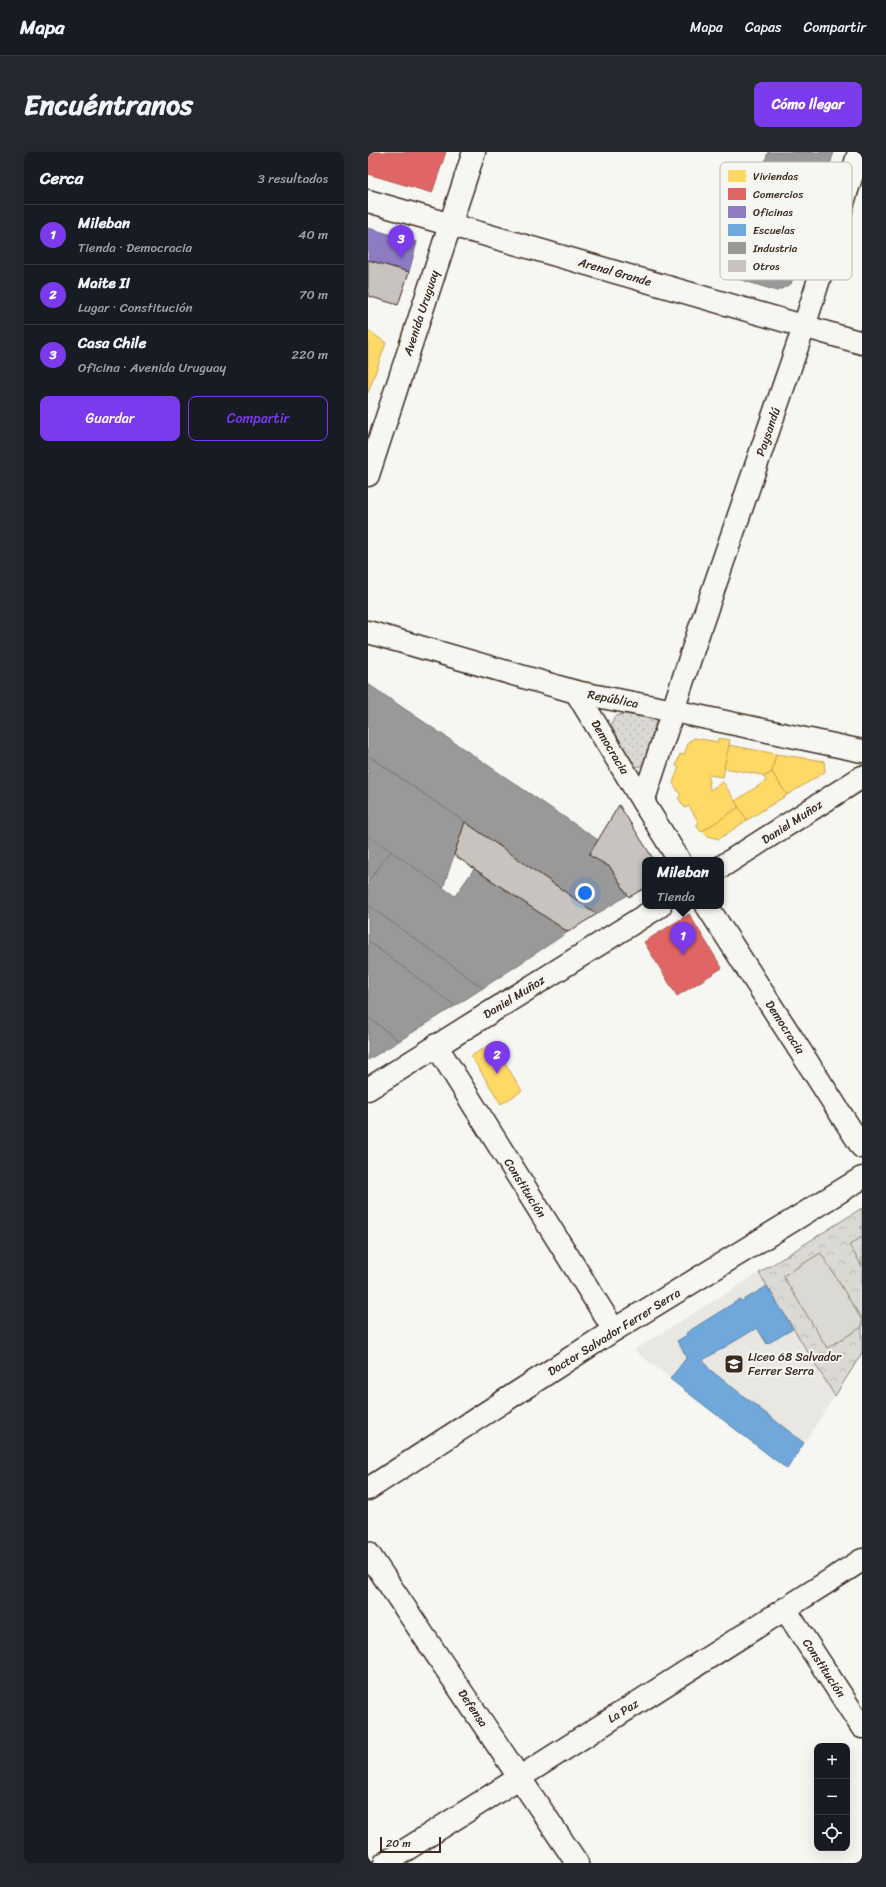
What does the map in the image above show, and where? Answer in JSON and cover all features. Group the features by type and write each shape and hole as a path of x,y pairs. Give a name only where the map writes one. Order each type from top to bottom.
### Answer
{"street":[{"name":"Avenida Uruguay","path":"368,475 474,152"},
{"name":"Paysandú","path":"852,174 859,152"},
{"name":"Arenal Grande","path":"368,201 862,343"},
{"name":"Paysandú","path":"674,711 699,632 819,280"},
{"name":"República","path":"368,632 576,692 862,751"},
{"name":"Democracia","path":"576,692 677,857"},
{"path":"643,802 674,711"},
{"name":"Daniel Muñoz","path":"724,865 862,777"},
{"name":"Daniel Muñoz","path":"368,1089 655,909"},
{"name":"Democracia","path":"709,909 862,1148"},
{"name":"Constitución","path":"436,1045 614,1330"},
{"name":"Doctor Salvador Ferrer Serra","path":"368,1490 614,1330 862,1178"},
{"name":"Defensa","path":"368,1553 578,1863"},
{"name":"La Paz","path":"385,1863 862,1560"},
{"name":"Constitución","path":"786,1609 862,1727"}],"shaded area":[{"name":"Liceo 68 Salvador Ferrer Serra","path":"759,1273 835,1396 787,1469 634,1350"}],"green space":[{"path":"623,714 644,717 653,721 656,725 657,730 644,764 638,767 632,764 611,725 614,717"},
{"path":"862,1208 862,1353 835,1396 759,1273"},
{"path":"862,1237 862,1266 849,1245"},
{"path":"821,1253 862,1320 862,1327 827,1348 783,1276"}],"building: Viviendas":[{"path":"368,330 386,343 368,393"},
{"path":"695,738 718,742 718,738 730,740 723,777 708,775 710,790 723,782 739,807 701,832 696,825 699,823 689,806 685,808 678,798 681,796 673,783 679,767 676,766 680,754 684,755 689,741"},
{"path":"729,745 776,754 772,772 764,777 762,775 724,768"},
{"path":"776,754 824,761 825,772 787,795 772,772"},
{"path":"772,772 787,795 747,820 735,801 766,781 764,777"},
{"path":"739,807 747,820 719,839 707,836 703,831"},
{"path":"493,1043 522,1091 501,1104 471,1056"}],"building: Comercios":[{"path":"368,152 446,152 432,193 368,174"},
{"path":"689,914 722,968 677,996 644,942"}],"building: Oficinas":[{"path":"368,228 417,242 409,272 368,260"}],"building: Escuelas":[{"path":"767,1286 793,1329 767,1344 757,1328 703,1360 709,1369 804,1443 787,1469 670,1379 687,1357 677,1341 687,1335 686,1333 740,1299 742,1301"}],"building: Industria":[{"path":"768,152 834,152 831,162 765,162"},
{"path":"742,280 792,280 791,284 777,291"},
{"path":"368,684 598,840 589,855 610,867 628,895 597,914 368,755"},
{"path":"368,756 465,822 443,888 368,836"},
{"path":"368,836 391,851 368,882"},
{"path":"391,851 455,896 474,869 568,932 483,988 368,905 368,882"},
{"path":"368,905 483,988 455,1006 368,941"},
{"path":"368,941 455,1006 399,1041 368,1017"},
{"path":"368,1017 399,1041 368,1060"}],"building: Otros":[{"path":"368,260 409,272 398,305 368,296"},
{"path":"619,805 652,857 642,857 642,890 629,897 610,867 589,855"},
{"path":"465,822 597,914 568,932 454,855"}],"place":[{"name":"Casa Chile","path":"401,258"},
{"name":"Mileban","path":"683,955"},
{"name":"Maite II","path":"497,1074"},
{"name":"Liceo 68 Salvador Ferrer Serra","path":"734,1364"}]}
